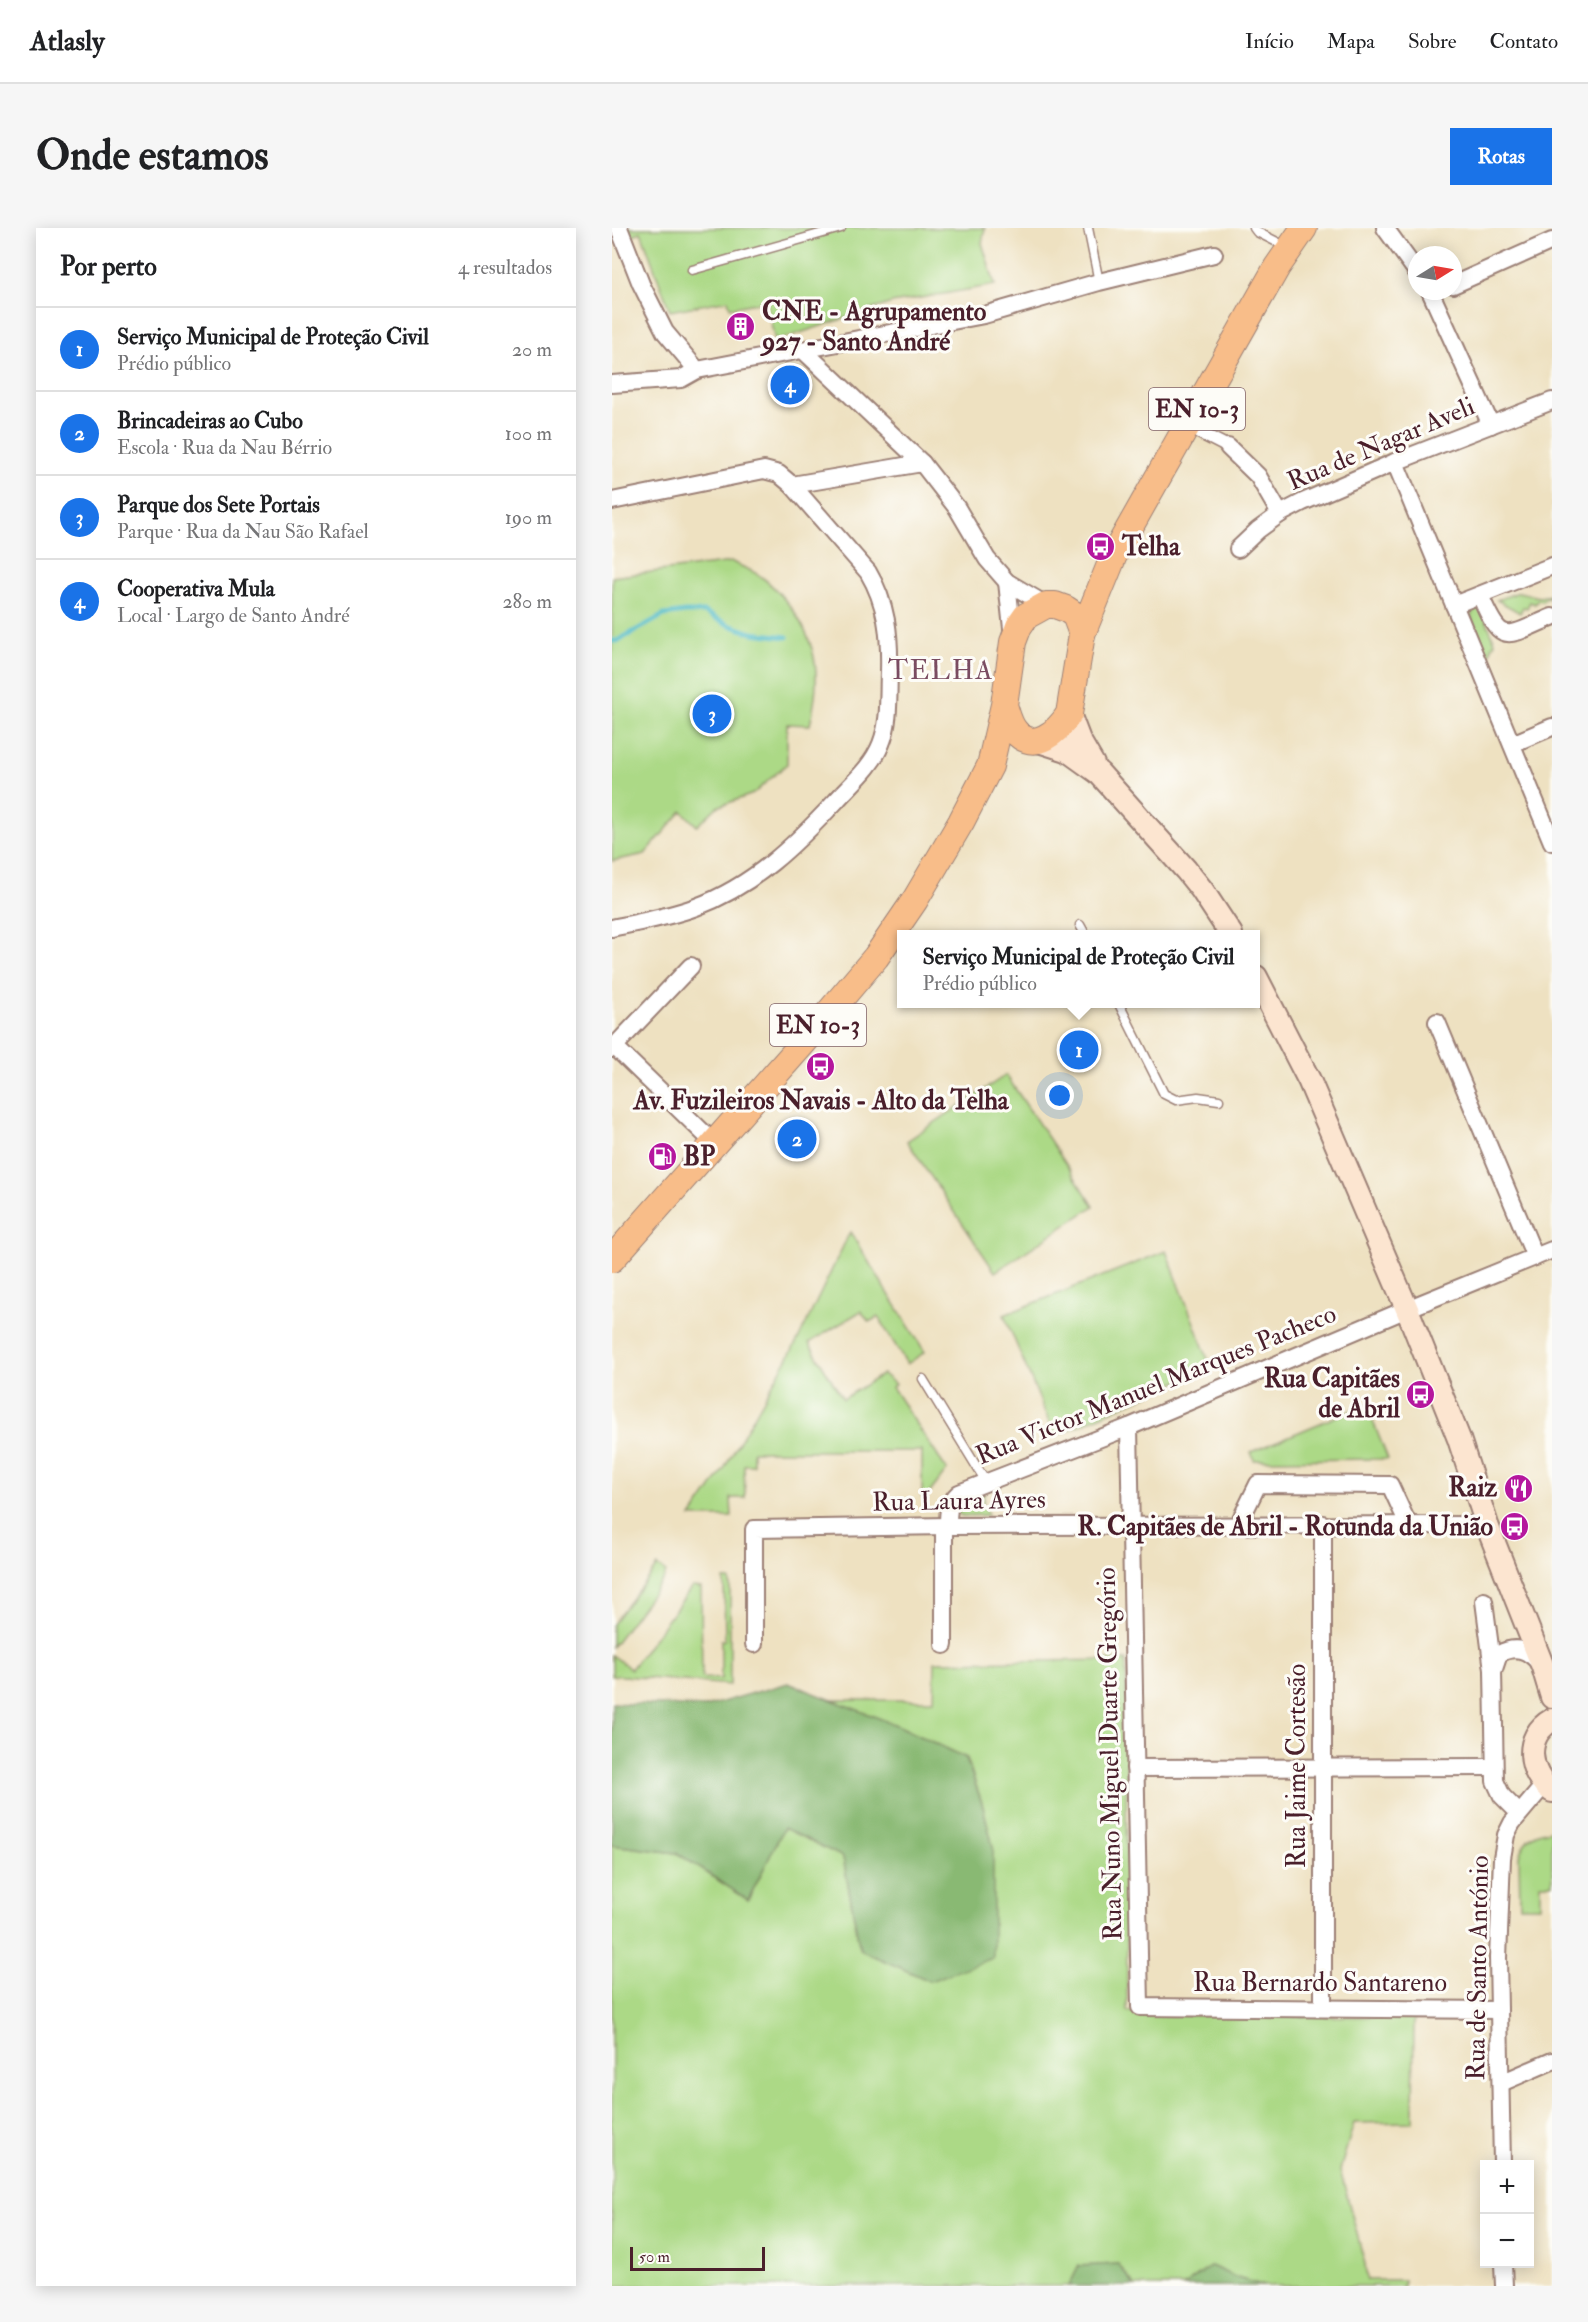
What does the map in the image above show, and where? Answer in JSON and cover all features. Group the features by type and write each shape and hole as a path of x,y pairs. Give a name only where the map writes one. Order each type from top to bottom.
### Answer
{"main road":[{"name":"EN 10-3","path":"990,766 1033,740 1052,734 1069,714 1082,634 1103,578 1295,236"},
{"name":"EN 10-3","path":"612,1259 876,957 915,900 961,822 990,766 1004,705 1013,642 1026,616 1086,593 1103,578"},
{"path":"1050,605 1066,609 1075,615 1082,634"},
{"path":"1004,705 1017,733 1067,750 1099,773"},
{"path":"1069,714 1079,740 1099,773 1186,870 1228,930"},
{"path":"1260,985 1309,1080 1407,1309 1459,1439 1487,1525 1543,1667 1552,1697"},
{"path":"1548,1788 1537,1776 1531,1753 1539,1732 1552,1720"}],"street":[{"path":"619,228 641,284 665,332 697,370"},
{"path":"1385,228 1408,260"},
{"path":"1462,281 1552,241"},
{"path":"612,384 681,379 697,370 984,315 1099,282 1214,254"},
{"path":"1437,300 1491,425"},
{"path":"804,351 922,463 957,508 987,559 1008,582 1050,605"},
{"name":"Rua de Nagar Aveli","path":"1238,549 1280,514 1395,462 1552,400"},
{"path":"1187,426 1228,447 1258,476 1280,514"},
{"path":"1395,462 1552,842"},
{"path":"792,485 922,463"},
{"path":"612,501 764,470 779,474 792,485 868,572 881,598 888,625 889,644 887,718 882,742 870,763 808,831 758,875 719,897 671,915 612,928"},
{"path":"1454,605 1552,566"},
{"path":"1008,582 1013,642"},
{"path":"1480,595 1492,624 1500,632 1510,634 1552,617"},
{"path":"1512,744 1552,727"},
{"path":"691,966 613,1048 714,1143"},
{"path":"1437,1022 1535,1257"},
{"name":"Rua Victor Manuel Marques Pacheco","path":"946,1526 948,1508 952,1499 959,1493 1129,1427 1552,1250"},
{"name":"Rua Nuno Miguel Duarte Gregório","path":"1129,1427 1140,2007"},
{"path":"1238,1525 1258,1484 1390,1485 1408,1524"},
{"name":"Rua Jaime Cortesão","path":"1323,1524 1323,2007"},
{"name":"Rua Laura Ayres","path":"754,1644 754,1529 946,1526 1487,1525"},
{"path":"944,1645 946,1526"},
{"path":"1485,1601 1493,1670 1494,1767 1498,1790 1519,1813"},
{"path":"1493,1670 1498,1654 1513,1648 1523,1650 1543,1667"},
{"path":"1135,1768 1494,1767"},
{"name":"Rua de Santo António","path":"1502,2160 1498,2010 1502,1858 1506,1835 1519,1813 1548,1788"},
{"name":"Rua Bernardo Santareno","path":"1140,2007 1498,2010"},
{"path":"1501,2083 1552,2061"},
{"path":"1503,2268 1504,2286"}],"lane":[{"path":"692,270 841,228"},
{"path":"1088,228 1099,282"},
{"path":"1254,228 1257,232 1295,236"},
{"path":"1080,925 1082,930"},
{"path":"1121,1008 1164,1094 1176,1100 1198,1096 1219,1100"},
{"path":"923,1379 987,1482"}],"green space":[{"path":"619,228 985,228 982,243 995,285 892,303 775,341 766,301 730,308 728,300 670,311 641,232 622,239"},
{"path":"732,562 754,572 771,584 790,606 807,635 815,663 816,677 816,692 810,725 787,724 787,764 753,794 717,807 697,826 682,811 645,854 612,861 612,577"},
{"path":"1519,592 1539,597 1552,595 1542,601 1538,600 1535,604 1530,602 1527,608 1523,607 1520,613 1497,600"},
{"path":"1478,608 1482,610 1495,642 1488,657 1471,617 1472,612"},
{"path":"1006,1075 1094,1206 995,1272 907,1141"},
{"path":"850,1232 925,1352 907,1364 878,1317 869,1322 861,1311 809,1343 843,1399 883,1374 895,1384 892,1387 947,1470 928,1495 922,1497 922,1451 753,1451 753,1465 744,1465 745,1498 731,1498 732,1517 691,1517 722,1472 798,1340"},
{"path":"1166,1251 1211,1367 1055,1436 1004,1315"},
{"path":"1366,1404 1388,1459 1254,1460 1251,1452"},
{"path":"984,1490 983,1504 988,1515 962,1516 957,1513 956,1507 960,1501"},
{"path":"657,1566 666,1572 664,1578 612,1647 612,1624"},
{"path":"724,1580 730,1580 730,1685 612,1675 612,1655 631,1669 692,1587 701,1588 702,1678 721,1679 721,1640 725,1640"},
{"path":"1126,1660 1127,2011 1150,2015 1414,2017 1413,2122 1354,2123 1340,2170 1365,2264 1367,2280 1404,2280 1403,2286 1265,2286 1237,2278 1211,2266 1184,2286 1135,2286 1118,2264 1079,2266 1069,2286 612,2286 612,1845 677,1853 748,1900 784,1828 843,1857 860,1950 930,1981 993,1847 967,1758 899,1726 831,1700 934,1700 935,1662"},
{"path":"788,1683 899,1726 966,1758 982,1803 993,1847 993,1958 930,1981 860,1950 843,1857 784,1828 748,1900 677,1853 612,1845 612,1703 705,1707"},
{"path":"1552,1830 1552,1884 1540,1884 1540,1906 1520,1906 1519,1856 1521,1850 1535,1834"},
{"path":"1118,2264 1135,2286 1069,2286 1079,2266"},
{"path":"1211,2266 1237,2278 1265,2286 1184,2286"}],"waterway":[{"path":"612,641 617,641 664,615 685,612 704,612 729,625 752,633 787,637"}],"place":[{"name":"CNE - Agrupamento 927 - Santo André","path":"741,327"},
{"name":"Cooperativa Mula","path":"790,385"},
{"name":"Telha","path":"1101,547"},
{"name":"Parque dos Sete Portais","path":"712,714"},
{"name":"Serviço Municipal de Proteção Civil","path":"1079,1050"},
{"name":"Av. Fuzileiros Navais - Alto da Telha","path":"821,1067"},
{"name":"Brincadeiras ao Cubo","path":"797,1139"},
{"name":"BP","path":"662,1157"},
{"name":"Rua Capitães de Abril","path":"1421,1394"},
{"name":"Raiz","path":"1518,1488"},
{"name":"R. Capitães de Abril - Rotunda da União","path":"1514,1527"}],"district":[{"name":"TELHA","path":"941,670"}]}
